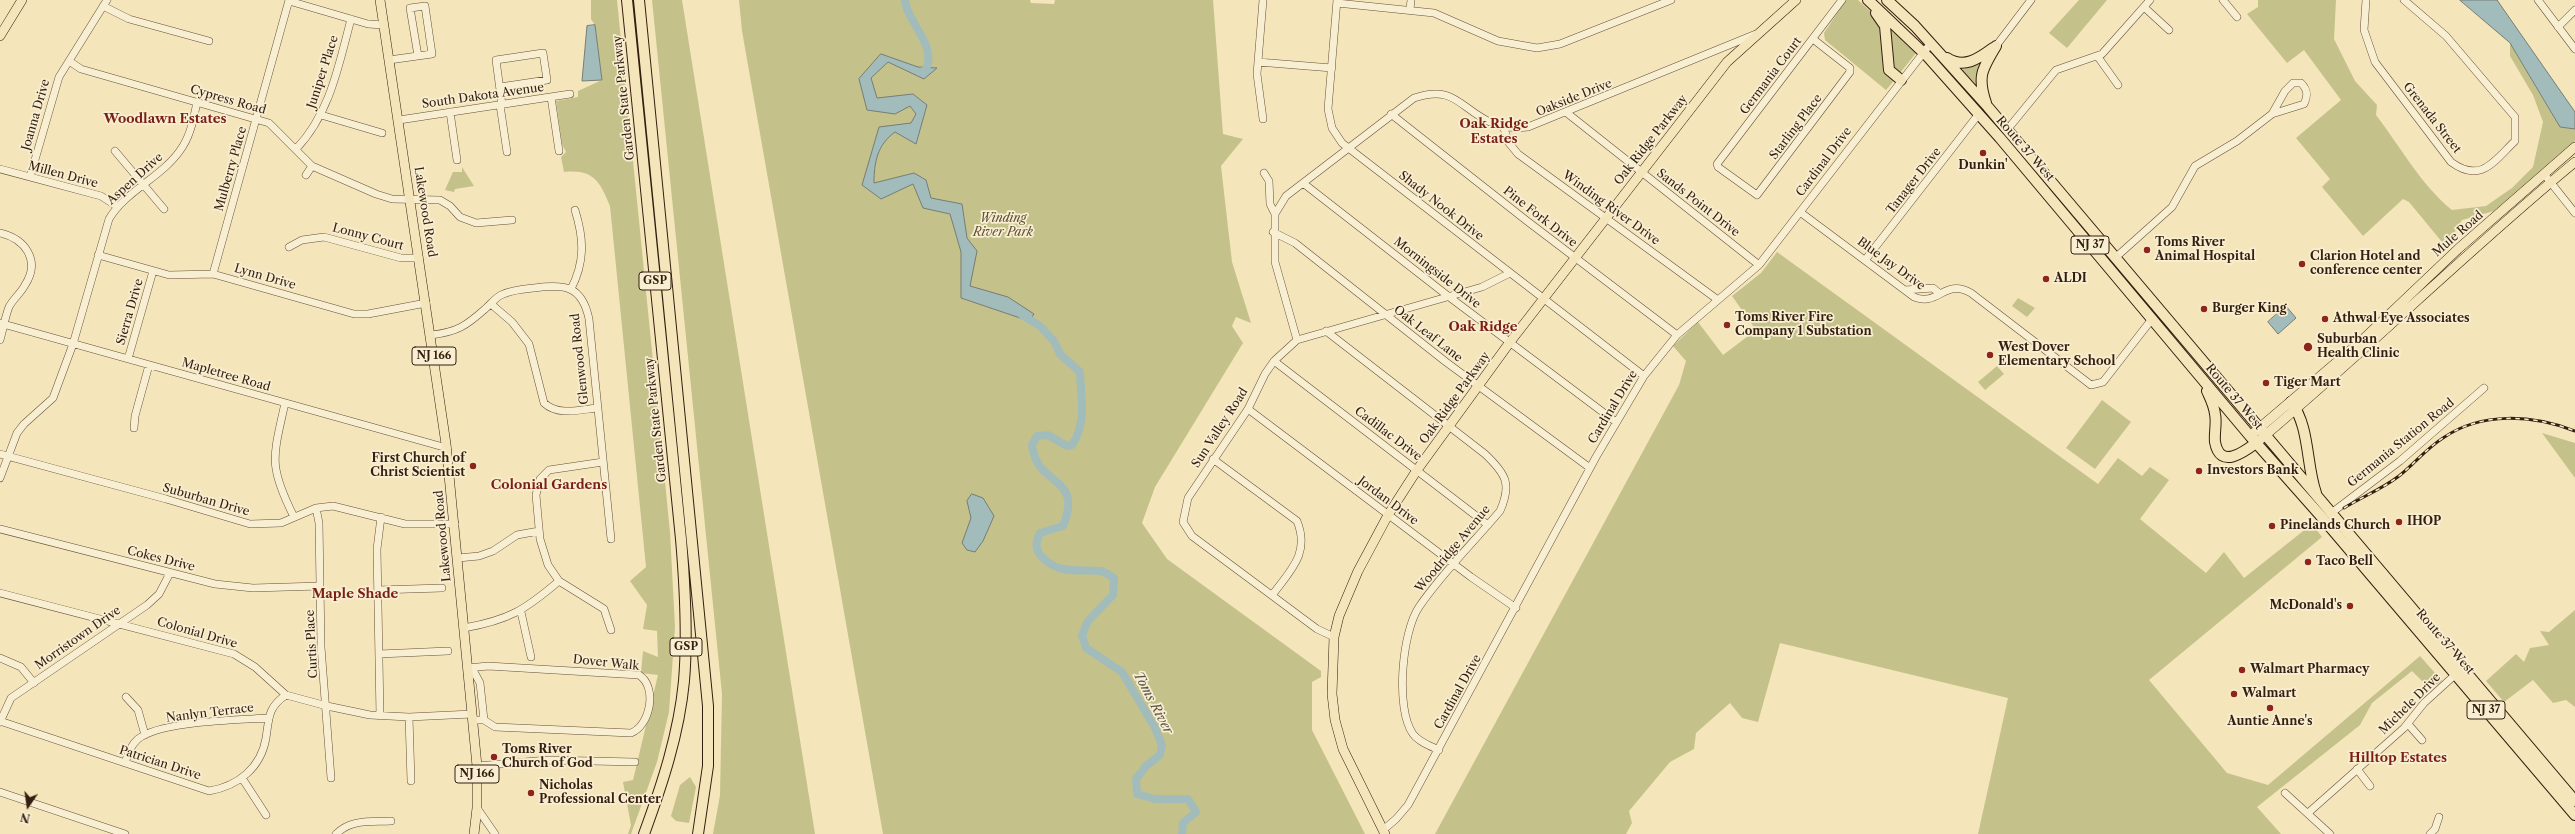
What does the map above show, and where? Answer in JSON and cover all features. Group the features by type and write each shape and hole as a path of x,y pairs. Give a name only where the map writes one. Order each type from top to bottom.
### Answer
{"highway":[{"name":"Garden State Parkway","path":"627,0 681,539 686,621 684,682 678,716 666,772 644,834"},
{"name":"Garden State Parkway","path":"639,0 708,706 708,766 698,834"},
{"path":"1864,0 1884,22 1889,70 1901,80"},
{"name":"Route 37 West","path":"1868,0 1924,52 2152,319 2253,440 2573,808"},
{"name":"Route 37 West","path":"1888,0 1931,43 1988,107 2318,500 2405,597 2573,808"},
{"path":"1942,55 1960,64 1974,60 1996,46"},
{"path":"1988,107 1982,91 1981,76 1996,46"},
{"path":"2200,377 2214,406 2217,448 2225,455 2237,457 2253,440"},
{"path":"2294,405 2303,433 2310,477 2318,500"},
{"path":"2573,808 2575,820"}],"main road":[{"path":"0,36 22,0"},
{"name":"Lakewood Road","path":"380,0 420,258 447,448 464,628 470,668 472,717 477,766 477,808 474,834"},
{"name":"Oak Ridge Parkway","path":"1384,832 1353,772 1335,720 1331,664 1334,637 1347,595 1388,515 1448,426 1510,342 1727,62 1756,33 1774,21 1796,0"},
{"name":"Mule Road","path":"2253,440 2346,361 2544,174 2575,147"},
{"name":"Mule Road","path":"2434,277 2575,162"}],"street":[{"path":"289,0 368,24 384,25"},
{"name":"Mulberry Place","path":"213,274 289,0"},
{"path":"1263,0 1258,62 1259,98 1263,119"},
{"path":"1410,9 1411,0"},
{"path":"1337,2 1410,9 1448,18 1498,41 1537,48 1560,44 1661,2 1671,0"},
{"name":"Germania Court","path":"1757,196 1717,166 1842,0"},
{"path":"1996,46 2031,0"},
{"path":"2007,130 2056,70 2068,64 2098,57 2150,0"},
{"path":"2223,0 2238,18"},
{"name":"Grenada Street","path":"2366,0 2364,30 2374,62 2451,162 2469,171 2475,172 2488,167 2515,141 2516,117 2446,36 2404,0"},
{"path":"2538,0 2575,49"},
{"name":"Shady Nook Drive","path":"1337,2 1329,119 1334,132 1348,148 1644,376"},
{"path":"105,3 129,19 209,41"},
{"name":"Joanna Drive","path":"30,177 51,100 59,77 105,3"},
{"path":"390,60 418,56 432,54 425,6 410,8 418,56"},
{"path":"2144,7 2169,30"},
{"path":"2558,27 2575,10"},
{"name":"Juniper Place","path":"296,149 306,138 321,115 334,83 351,19"},
{"name":"Oakside Drive","path":"1275,214 1286,196 1391,114 1414,98 1436,93 1454,97 1478,115 1492,123 1503,126 1528,127 1567,113 1756,33"},
{"name":"Starling Place","path":"1757,196 1850,70 1813,39"},
{"name":"Cardinal Drive","path":"1384,832 1408,805 1516,608 1590,468 1644,376 1677,335 1759,265 1931,43"},
{"path":"500,87 547,80 543,53 496,60 507,152"},
{"path":"2098,57 2118,85"},
{"name":"Cypress Road","path":"68,62 81,69 256,118 275,127 312,166 376,194 392,199 440,200 450,206 460,217 476,223 512,220"},
{"path":"1258,62 1332,68"},
{"path":"2115,258 2172,207 2195,166 2237,141 2272,114 2304,104 2307,98 2306,87 2301,83 2291,84 2284,91 2272,114"},
{"name":"South Dakota Avenue","path":"398,120 570,94"},
{"path":"551,97 559,151"},
{"name":"Aspen Drive","path":"0,478 13,442 24,424 53,398 73,344 106,227 118,207 174,158 184,146 197,102"},
{"path":"450,112 457,160"},
{"name":"Sands Point Drive","path":"1567,113 1759,265"},
{"name":"Pine Fork Drive","path":"1391,114 1677,335"},
{"path":"321,115 382,133"},
{"name":"Tanager Drive","path":"1866,259 1978,115"},
{"name":"Winding River Drive","path":"1503,126 1509,143 1518,154 1718,300"},
{"path":"115,151 164,208"},
{"path":"306,174 312,166"},
{"name":"Millen Drive","path":"0,169 101,196 118,207"},
{"path":"1264,173 1269,181 1270,204 1275,214 1273,232 1275,262 1297,340"},
{"path":"2544,174 2575,213"},
{"name":"Morningside Drive","path":"1303,183 1448,296 1616,422"},
{"path":"431,335 462,328 500,295 513,291 556,285 572,289 580,272 582,258 580,227 575,210"},
{"name":"Blue Jay Drive","path":"1800,212 1866,259 1914,297 1924,300 1932,300 1952,288 1961,288 1971,293 2087,382 2095,385 2103,382 2152,319"},
{"name":"Oak Leaf Lane","path":"1273,232 1295,243 1478,386 1590,468"},
{"path":"0,233 13,236 26,246 32,259 31,274 9,308 2,324 0,340"},
{"name":"Lonny Court","path":"289,247 302,240 324,237 401,258 420,258"},
{"name":"Lynn Drive","path":"98,255 176,276 213,274 354,314 368,314 426,303"},
{"name":"Sierra Drive","path":"128,359 153,271"},
{"name":"Sun Valley Road","path":"1334,637 1317,629 1273,594 1192,536 1185,528 1183,515 1188,498 1248,409 1274,360 1297,340 1482,286 1510,273"},
{"path":"1905,290 1933,288 1940,294"},
{"name":"Glenwood Road","path":"572,289 583,300 589,319 596,408 611,539"},
{"path":"491,304 512,322 529,344 544,403 551,409 568,412 596,408"},
{"name":"Mapletree Road","path":"2,324 447,448"},
{"name":"Woodridge Avenue","path":"1326,331 1488,458 1505,478 1507,484 1505,499 1500,511 1418,608 1410,629 1406,649 1403,680 1404,714 1407,724 1414,735 1438,750"},
{"name":"Cadillac Drive","path":"1274,360 1488,525"},
{"path":"134,428 134,416 149,365"},
{"name":"Germania Station Road","path":"2330,514 2400,461 2484,388"},
{"path":"285,403 275,450 274,468 279,487 294,517"},
{"name":"Jordan Drive","path":"1248,409 1454,565 1516,608"},
{"name":"Suburban Drive","path":"0,454 173,501 250,524 274,524 316,508 345,508 412,525 454,524"},
{"path":"1213,459 1297,521 1302,534 1301,549 1295,565 1273,594"},
{"path":"603,462 556,468 544,475 537,486 536,495 539,531 544,556 559,581 604,609 611,630"},
{"name":"Curtis Place","path":"316,508 319,523 321,647 327,706 331,778"},
{"path":"380,716 377,535 381,517"},
{"name":"Cokes Drive","path":"0,529 170,573 234,587 320,586"},
{"path":"458,558 479,556 492,552 517,535 539,531"},
{"name":"Morristown Drive","path":"0,721 11,698 119,624 159,594 170,573"},
{"path":"464,628 494,622 521,612 559,581"},
{"path":"378,590 442,588"},
{"name":"Colonial Drive","path":"0,593 234,654 255,667 286,695 327,706 380,716 472,717"},
{"path":"521,612 531,658"},
{"path":"380,654 448,651"},
{"path":"0,658 20,668 34,682"},
{"name":"Dover Walk","path":"470,668 488,666 639,675 645,679 651,691 643,724 638,731 631,733 495,727 484,720 472,717"},
{"path":"470,668 480,682 484,720"},
{"name":"Michele Drive","path":"2308,813 2408,724 2424,703 2456,674"},
{"name":"Patrician Drive","path":"0,721 209,791 230,786 242,778 256,764 262,752 271,708 286,695"},
{"path":"126,697 138,710 145,735"},
{"path":"409,717 411,781"},
{"name":"Nanlyn Terrace","path":"125,764 130,748 145,735 207,722 268,718"},
{"path":"2408,724 2422,740"},
{"path":"477,766 548,760 635,762"},
{"path":"2357,769 2370,786"},
{"path":"242,778 266,815"},
{"path":"0,792 125,834"},
{"path":"2285,793 2330,834"},
{"path":"477,808 495,834"},
{"path":"2430,834 2435,829 2439,817"},
{"path":"336,834 343,827 355,822 390,821"}],"green space":[{"path":"591,0 617,0 670,532 675,627 669,712 657,762 631,834 628,834 631,825 623,782 633,780 658,675 641,673 643,651 658,657 657,631 643,629 647,605 630,581 646,567 610,206 599,184 589,175 564,172 561,157 566,152 562,144 556,101 578,97 578,91 602,80 595,25 591,19"},
{"path":"652,0 682,0 815,834 713,834 720,795 722,694"},
{"name":"Winding River Park","path":"739,0 1030,0 1031,3 1054,4 1055,0 1213,0 1223,134 1243,139 1221,166 1232,262 1251,323 1236,317 1232,326 1243,343 1155,487 1142,523 1167,559 1321,671 1321,677 1312,682 1312,730 1365,834 883,834 742,31"},
{"path":"1846,0 1858,0 1879,19 1894,79 1886,90 1825,40 1824,33"},
{"path":"2079,0 2107,0 2067,48 2049,33"},
{"path":"2258,0 2336,0 2334,39 2355,81 2377,105 2376,115 2411,165 2430,189 2452,210 2486,206 2512,188 2533,167 2543,122 2533,95 2510,56 2510,43 2560,127 2575,129 2575,141 2494,211 2462,220 2454,233 2442,242 2409,202 2403,199 2363,236 2322,187 2330,179 2296,138 2341,100 2304,50 2287,63 2247,14 2258,7"},
{"path":"1889,28 1916,53 1900,73 1894,72"},
{"path":"1983,59 1977,85 1962,70"},
{"path":"462,167 474,186 455,189 454,192 445,190 453,172 462,172"},
{"path":"1777,252 2098,484 2118,458 2142,476 2150,467 2169,480 2140,519 2206,573 2224,552 2244,578 2312,524 2322,537 2149,680 2227,773 2268,785 2420,656 2442,681 2430,689 2412,671 2372,703 2360,725 2257,807 2281,834 1978,834 2008,698 1780,643 1758,722 1742,718 1730,703 1696,733 1694,749 1670,762 1629,811 1632,823 1626,834 1435,834 1679,385 1686,361 1673,346 1698,322 1723,355 1756,330 1732,296 1761,273"},
{"path":"2018,298 2035,308 2027,317 2012,306"},
{"path":"1997,366 2004,374 1985,390 1978,382"},
{"path":"2102,400 2131,422 2095,469 2066,448"},
{"path":"2542,433 2575,443 2575,478"},
{"path":"2575,610 2575,707 2566,700 2553,703 2533,680 2504,702 2486,681 2516,654 2524,662 2530,648 2549,645 2540,631 2549,632"},
{"path":"690,777 696,787 689,823 676,821 671,816 680,785"}],"water":[{"path":"2460,0 2497,0 2575,112 2575,129 2560,127 2510,43"},
{"path":"595,25 602,80 582,81 587,26"},
{"path":"881,54 918,67 937,68 924,79 888,62 871,78 877,98 913,94 927,105 916,144 895,132 884,143 880,149 876,162 874,183 914,173 926,180 931,198 962,204 967,238 977,251 970,286 1008,297 1034,314 1029,321 961,298 961,252 950,214 923,208 913,184 881,199 862,185 879,127 911,123 916,114 910,106 895,114 867,110 859,79"},
{"path":"2286,306 2296,318 2278,334 2268,322"},
{"path":"972,494 983,498 994,516 983,541 975,552 967,550 962,543 971,518 967,501"}],"waterway":[{"name":"Toms River","path":"905,0 907,8 921,34 928,53 928,62 925,71 920,72"},
{"name":"Toms River","path":"1022,315 1040,326 1054,341 1060,354 1080,372 1082,410 1080,428 1072,445 1067,446 1048,435 1037,436 1032,445 1036,459 1042,469 1064,489 1068,498 1068,510 1063,526 1040,533 1037,540 1037,549 1043,558 1056,567 1070,570 1101,571 1114,578 1113,595 1088,621 1082,635 1086,648 1122,672 1155,728 1162,745 1160,755 1146,766 1136,779 1137,794 1155,799 1188,799 1196,812 1183,823 1182,834"}],"railway":[{"path":"2344,508 2392,481 2405,471 2431,446 2443,438 2458,429 2474,423 2508,418 2525,419 2575,431"}],"place":[{"name":"Dunkin'","path":"1983,153"},
{"name":"Toms River Animal Hospital","path":"2147,250"},
{"name":"Clarion Hotel and conference center","path":"2302,264"},
{"name":"ALDI","path":"2046,279"},
{"name":"Burger King","path":"2204,309"},
{"name":"Athwal Eye Associates","path":"2325,319"},
{"name":"Toms River Fire Company 1 Substation","path":"1727,325"},
{"name":"Suburban Health Clinic","path":"2308,347"},
{"name":"West Dover Elementary School","path":"1990,355"},
{"name":"Tiger Mart","path":"2266,383"},
{"name":"First Church of Christ Scientist","path":"473,466"},
{"name":"Investors Bank","path":"2199,471"},
{"name":"IHOP","path":"2399,522"},
{"name":"Pinelands Church","path":"2272,526"},
{"name":"Taco Bell","path":"2308,562"},
{"name":"McDonald's","path":"2350,606"},
{"name":"Walmart Pharmacy","path":"2242,670"},
{"name":"Walmart","path":"2234,694"},
{"name":"Auntie Anne's","path":"2270,708"},
{"name":"Toms River Church of God","path":"494,757"},
{"name":"Nicholas Professional Center","path":"531,793"}],"district":[{"name":"Woodlawn Estates","path":"165,119"},
{"name":"Oak Ridge Estates","path":"1494,132"},
{"name":"Oak Ridge","path":"1483,327"},
{"name":"Colonial Gardens","path":"549,485"},
{"name":"Maple Shade","path":"355,594"},
{"name":"Hilltop Estates","path":"2398,758"}]}
